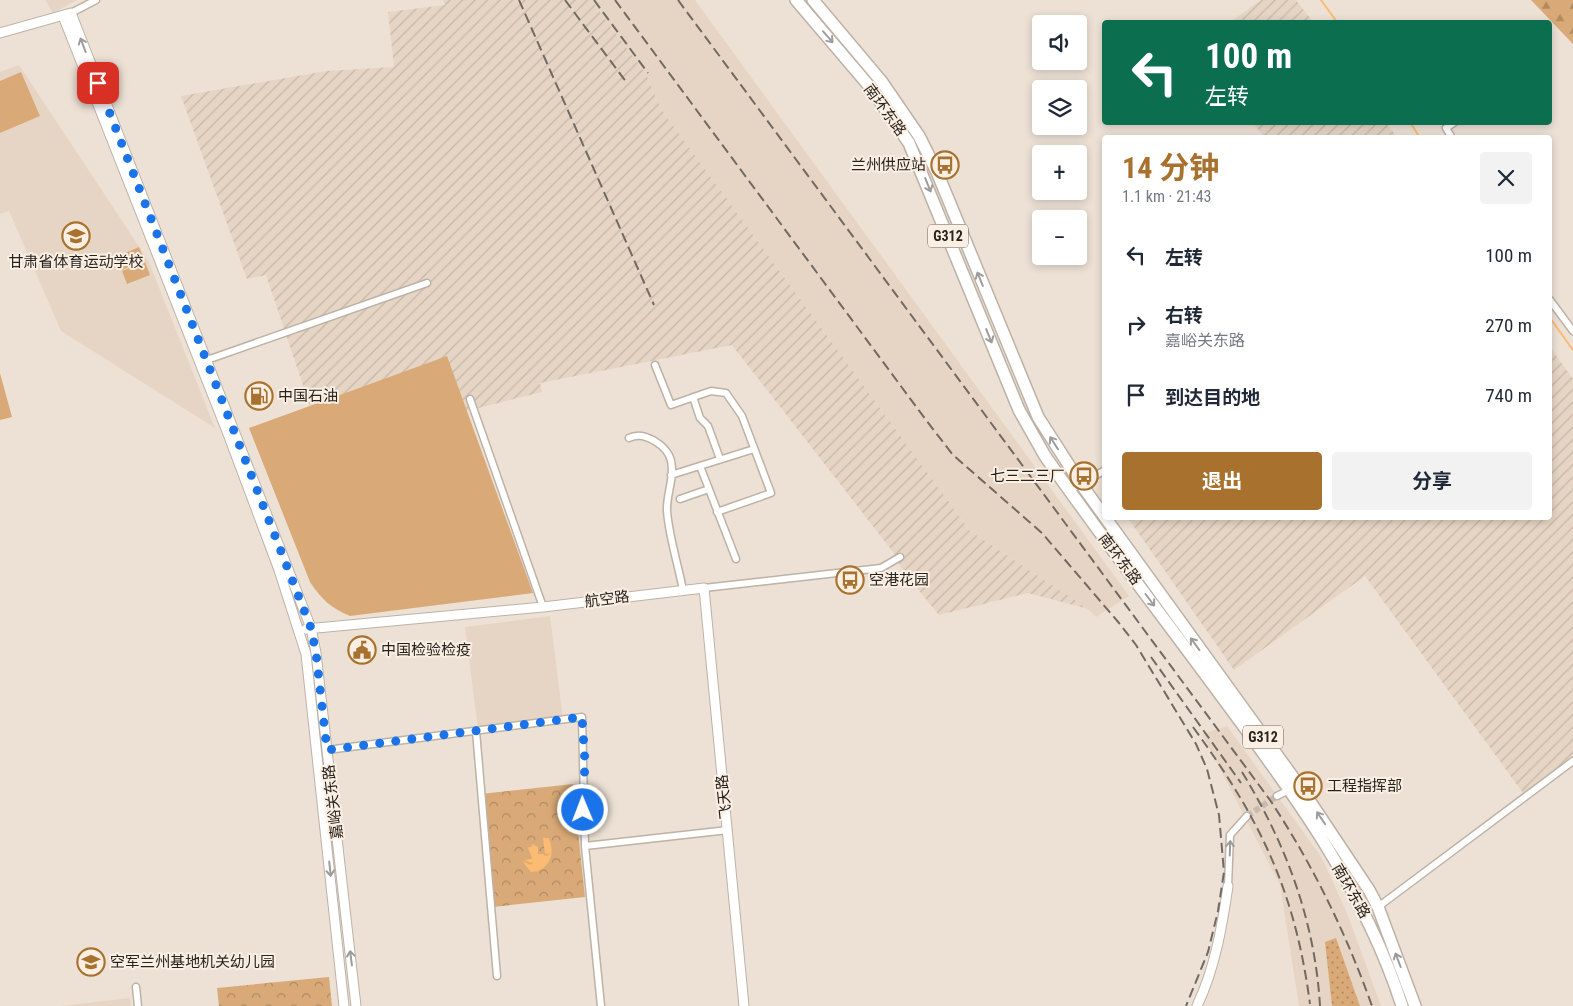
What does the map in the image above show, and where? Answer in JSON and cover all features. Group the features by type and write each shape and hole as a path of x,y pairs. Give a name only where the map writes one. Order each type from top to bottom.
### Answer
{"highway":[{"name":"南环东路","path":"796,0 870,87 909,143 1019,410 1045,456 1291,789 1366,917 1391,970 1402,1006"},
{"name":"南环东路","path":"813,0 882,82 918,136 937,172 1038,417 1102,513"},
{"name":"南环东路","path":"1107,520 1303,791 1378,907 1416,1006"}],"main road":[{"path":"0,33 67,15"},
{"name":"嘉峪关东路","path":"67,15 207,360 311,628 316,653 356,1006"},
{"name":"嘉峪关东路","path":"67,15 228,434 299,630 308,673 344,1006"},
{"name":"航空路","path":"299,630 704,588"},
{"name":"飞天路","path":"704,588 744,1006"},
{"path":"1197,1006 1210,974 1221,930 1228,886"}],"street":[{"path":"67,15 96,0"},
{"path":"1450,125 1446,128 1450,135"},
{"path":"207,360 427,283"},
{"path":"1552,303 1573,331"},
{"path":"655,365 671,404 711,391 726,393 742,416 770,493 717,512"},
{"path":"693,397 700,418 708,426 720,459"},
{"path":"470,399 544,606"},
{"path":"629,438 640,436 662,446 671,461 667,511 683,590"},
{"path":"671,475 754,449"},
{"path":"700,466 736,559"},
{"path":"1069,491 1102,472"},
{"path":"680,499 709,489"},
{"name":"航空路","path":"704,588 881,568 900,557"},
{"path":"327,750 582,717 585,846 602,1006"},
{"path":"476,731 497,976"},
{"path":"1378,907 1573,761"},
{"path":"1277,796 1291,789"},
{"path":"1228,886 1230,835 1247,816"},
{"path":"585,846 728,830"},
{"path":"136,987 138,1006"}],"shaded area":[{"path":"45,0 77,0 53,13"},
{"path":"443,0 591,0 646,74 661,109 970,531 1088,609 1028,593 939,615 903,571 893,552 732,345 540,383 542,392 467,411 446,357 310,406 266,275 247,279 181,96 326,71 394,67 388,12 445,5"},
{"path":"591,0 695,0 1129,596 1096,617 1088,609 970,531 661,109 646,74"},
{"path":"1261,0 1296,0 1311,20 1233,20"},
{"name":"甘肃省体育运动学校","path":"19,65 148,260 215,428 61,331 9,211 0,214 0,72"},
{"path":"1255,125 1388,125 1395,135 1262,135"},
{"path":"1552,350 1573,379 1573,758 1523,793 1365,576 1234,670 1129,520 1552,520"},
{"path":"550,616 563,719 478,729 465,627"},
{"path":"1227,726 1322,858 1347,913 1381,1006 1299,1006 1280,885 1202,734"},
{"path":"130,998 131,1006 61,1006"}],"green space":[{"path":"1531,0 1573,0 1573,44 1552,20"},
{"path":"21,72 40,116 0,133 0,81"},
{"path":"139,247 144,260 122,270 116,257"},
{"path":"145,262 150,275 127,284 122,271"},
{"path":"447,356 533,593 350,616 337,610 327,602 310,582 249,428"},
{"path":"0,373 12,417 0,420"},
{"path":"573,784 585,897 493,907 481,794"},
{"path":"1336,938 1360,1006 1332,1006 1325,942"},
{"path":"329,977 332,1006 219,1006 217,988"}],"water":[{"path":"548,837 552,852 550,860 540,871 531,872 522,861 532,858 528,848 532,844 538,847 538,854 545,854 543,838"}],"waterway":[{"path":"1321,0 1336,20"},
{"path":"1412,125 1418,135"},
{"path":"1552,321 1573,350"}],"tunnel":[{"path":"1247,816 1277,796"}],"railway":[{"path":"519,0 654,305"},
{"path":"565,0 627,83"},
{"path":"594,0 648,73"},
{"path":"615,0 953,455 1042,533 1119,623 1136,645 1196,744 1207,769 1219,815 1224,872 1218,911 1208,952 1186,1006"},
{"path":"678,0 1270,800 1314,874 1340,926 1372,1006"},
{"path":"1151,657 1241,783"},
{"path":"1193,727 1237,793 1256,825 1271,857 1295,926 1310,1004"},
{"path":"1242,772 1272,827 1296,884 1312,944 1320,1006"}],"place":[{"name":"兰州供应站","path":"945,165"},
{"name":"甘肃省体育运动学校","path":"76,236"},
{"name":"中国石油","path":"259,396"},
{"name":"七三二三厂","path":"1084,476"},
{"name":"空港花园","path":"850,580"},
{"name":"中国检验检疫","path":"362,650"},
{"name":"工程指挥部","path":"1308,786"},
{"name":"空军兰州基地机关幼儿园","path":"91,962"}],"route":[{"path":"98,83 311,628 316,653 327,750 582,717 585,762 583,810"}]}
